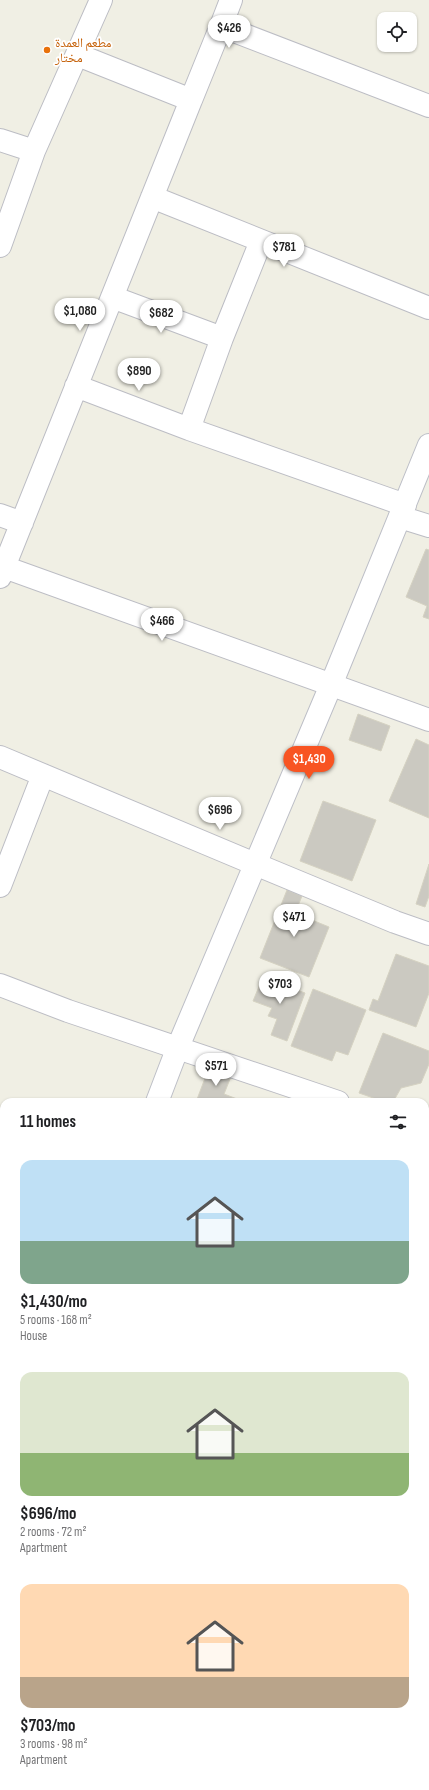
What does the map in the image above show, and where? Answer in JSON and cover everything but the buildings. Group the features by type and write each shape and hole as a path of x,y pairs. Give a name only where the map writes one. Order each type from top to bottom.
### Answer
{"street":[{"path":"0,246 34,151 78,55 101,0"},
{"path":"231,0 2,572 429,720"},
{"path":"221,26 429,106"},
{"path":"78,55 191,100"},
{"path":"0,140 34,151"},
{"path":"152,197 429,308"},
{"path":"189,429 222,338 261,240"},
{"path":"112,297 222,338"},
{"path":"76,386 402,511 429,526"},
{"path":"159,1098 178,1047 331,685 429,445"},
{"path":"0,515 22,523"},
{"path":"0,757 395,922 429,934"},
{"path":"0,886 44,775"},
{"path":"0,985 68,1011 326,1098"}],"place":[{"name":"مطعم العمدة مختار","path":"47,50"}]}
